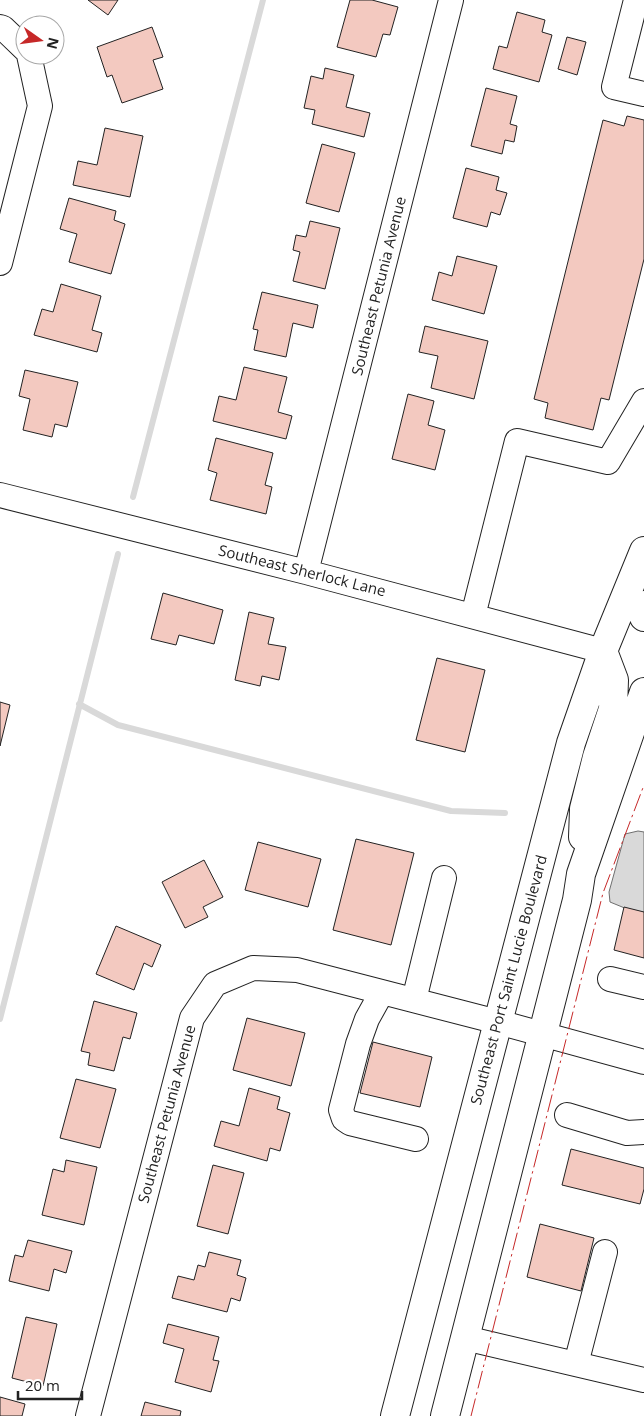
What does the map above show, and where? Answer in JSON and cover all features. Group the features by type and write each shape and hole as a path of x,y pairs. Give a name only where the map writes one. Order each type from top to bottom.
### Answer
{"main road":[{"name":"Southeast Port Saint Lucie Boulevard","path":"396,1416 571,743 603,651 644,550"},
{"path":"644,605 642,611 644,617"},
{"path":"445,1416 577,900 581,874 584,809 612,709 614,680 603,651"},
{"path":"581,874 644,692"}],"street":[{"name":"Southeast Petunia Avenue","path":"306,572 451,0"},
{"path":"636,0 614,87 644,94"},
{"path":"0,27 4,28 15,39"},
{"path":"0,263 40,106 31,65"},
{"path":"473,616 517,441 608,462 644,401"},
{"name":"Southeast Sherlock Lane","path":"0,495 306,572 603,651"},
{"path":"414,1000 444,878"},
{"name":"Southeast Petunia Avenue","path":"88,1416 192,1018 215,984 253,968 296,970 644,1062"},
{"path":"610,979 644,987"},
{"path":"382,992 367,1020 358,1044 342,1110 344,1119 350,1123 416,1139"},
{"path":"567,1114 627,1133 644,1132"},
{"path":"576,1364 605,1252"},
{"path":"465,1338 644,1380"}],"shaded area":[{"path":"638,831 644,832 644,913 632,911 610,902 609,892 625,834"}],"building":[{"path":"88,0 118,0 108,15"},
{"path":"350,0 372,0 398,7 390,35 383,34 376,57 337,47"},
{"path":"517,12 545,20 542,32 552,35 539,82 493,69 499,46 507,48"},
{"path":"152,27 163,57 153,60 163,89 122,103 112,75 107,77 97,47"},
{"path":"567,37 586,42 577,75 558,69"},
{"path":"325,68 354,75 346,107 370,113 364,137 312,124 315,110 304,108 311,76 323,79"},
{"path":"486,88 517,96 510,124 517,126 514,142 505,140 502,154 471,146"},
{"path":"627,116 644,120 644,259 609,400 601,398 593,430 545,418 548,403 534,399 603,120 624,126"},
{"path":"105,128 143,136 130,197 73,185 78,161 97,165"},
{"path":"322,144 355,153 339,212 306,203"},
{"path":"466,168 499,177 496,190 507,193 500,215 491,212 487,227 453,218"},
{"path":"69,198 116,211 114,220 125,224 111,274 69,262 77,234 60,229"},
{"path":"310,221 340,228 325,289 293,281 300,252 293,250 296,235 306,237"},
{"path":"457,256 497,266 484,314 432,300 439,272 452,276"},
{"path":"61,284 101,296 92,330 102,333 97,352 34,335 42,309 53,312"},
{"path":"262,292 318,305 313,328 293,323 286,357 254,350 258,330 253,329"},
{"path":"425,326 488,341 474,399 431,388 438,356 419,352"},
{"path":"244,367 287,377 278,412 292,416 286,439 213,421 219,396 236,400"},
{"path":"25,370 78,382 67,427 55,424 52,437 23,430 30,399 19,396"},
{"path":"408,394 434,401 428,425 445,430 435,470 392,459"},
{"path":"216,438 273,453 265,485 272,487 266,514 210,500 217,473 208,470"},
{"path":"163,593 223,610 214,644 179,635 176,645 151,639"},
{"path":"249,612 274,618 268,644 286,647 279,680 262,676 260,686 235,680"},
{"path":"437,658 485,670 465,752 416,740"},
{"path":"0,702 10,705 0,746"},
{"path":"356,839 414,853 391,945 333,930"},
{"path":"258,842 321,859 308,907 245,890"},
{"path":"204,860 223,897 203,907 208,917 185,928 162,882"},
{"path":"624,907 644,912 644,958 614,950"},
{"path":"116,926 161,945 152,967 144,963 134,990 96,974"},
{"path":"94,1001 137,1013 130,1039 123,1037 114,1071 88,1065 90,1053 81,1051"},
{"path":"247,1018 305,1033 291,1086 233,1070"},
{"path":"373,1042 432,1057 420,1107 360,1093"},
{"path":"76,1079 116,1089 100,1148 60,1138"},
{"path":"249,1088 280,1097 277,1109 290,1113 280,1151 270,1148 267,1161 214,1146 221,1121 239,1126"},
{"path":"571,1149 644,1168 644,1189 640,1204 562,1185"},
{"path":"66,1160 97,1167 84,1225 42,1215 53,1169 64,1172"},
{"path":"213,1165 244,1173 228,1234 197,1226"},
{"path":"540,1224 594,1238 581,1291 527,1277"},
{"path":"28,1240 72,1251 66,1273 54,1269 49,1291 9,1281 15,1255 23,1257"},
{"path":"209,1252 241,1260 237,1275 246,1278 240,1301 231,1298 227,1312 172,1298 178,1276 194,1280 198,1265 205,1267"},
{"path":"26,1317 57,1324 43,1386 12,1378"},
{"path":"168,1324 219,1337 213,1360 219,1361 211,1392 175,1382 184,1349 163,1343"},
{"path":"0,1397 25,1404 22,1416 0,1416"},
{"path":"145,1402 181,1411 180,1416 141,1416"}],"waterway":[{"path":"133,497 263,0"},
{"path":"0,1019 118,554"},
{"path":"79,704 118,725 451,811 505,813"}],"power":[{"path":"471,1416 603,893 644,785"}]}
